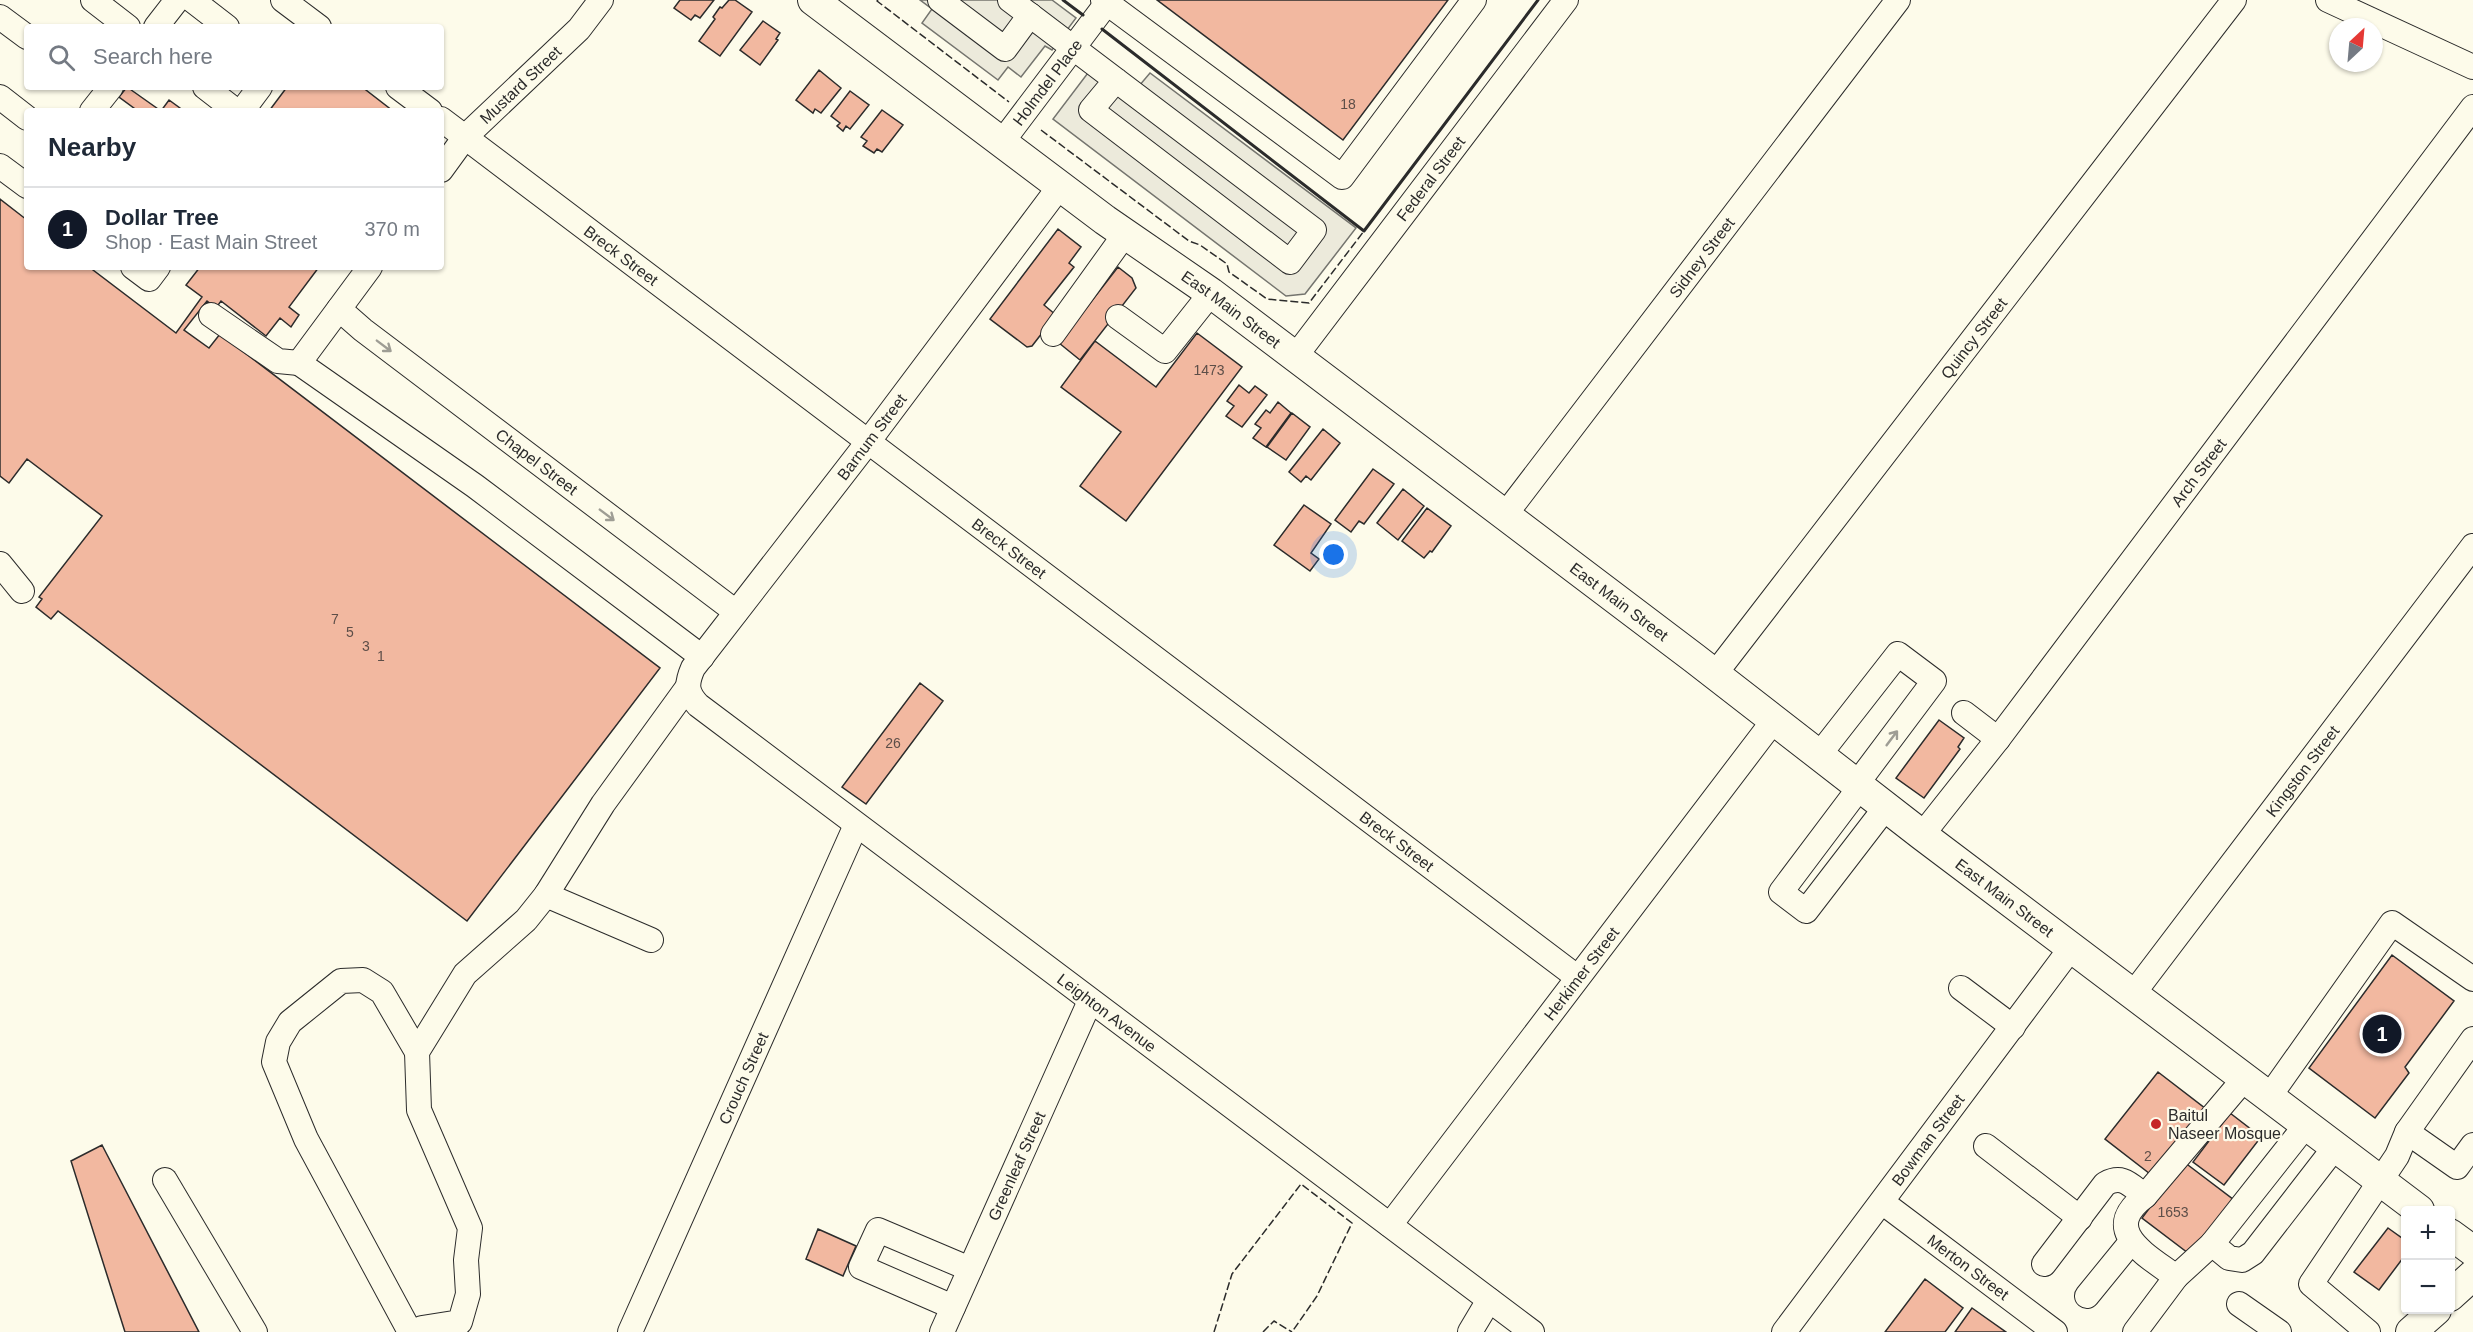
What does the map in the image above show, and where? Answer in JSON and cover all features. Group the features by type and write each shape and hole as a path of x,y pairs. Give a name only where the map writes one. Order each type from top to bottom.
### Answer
{"main road":[{"name":"East Main Street","path":"813,0 1125,234 1211,293 2414,1206"},
{"path":"2455,1237 2473,1251"},
{"path":"2455,1292 2473,1275"},
{"path":"2411,1332 2431,1314"}],"street":[{"path":"93,0 124,24"},
{"path":"158,24 177,0"},
{"path":"192,0 223,24"},
{"path":"283,0 315,24"},
{"name":"Mustard Street","path":"444,166 465,137 579,29 601,0"},
{"path":"940,0 1005,49 1030,15"},
{"path":"1010,0 1116,80 1314,231 1290,262 1091,110 1116,80"},
{"path":"1105,1 1342,177 1474,0"},
{"name":"Federal Street","path":"1295,357 1566,0"},
{"name":"Sidney Street","path":"1505,515 1898,0"},
{"name":"Quincy Street","path":"1715,674 2234,0"},
{"path":"2328,0 2473,67"},
{"name":"Holmdel Place","path":"1002,142 1092,22 1105,1"},
{"path":"0,17 24,35"},
{"path":"209,90 232,108"},
{"path":"244,108 258,90"},
{"path":"402,90 426,108"},
{"path":"0,97 24,116"},
{"name":"Arch Street","path":"1922,835 1998,738 2473,107"},
{"name":"Breck Street","path":"444,121 1577,977"},
{"path":"0,166 24,184"},
{"name":"Barnum Street","path":"417,1052 465,974 526,921 546,895 603,804 687,688 687,681 693,668 868,442 1060,186"},
{"path":"1053,334 1125,234"},
{"path":"137,270 149,279 156,270"},
{"path":"299,363 368,270"},
{"path":"1118,317 1165,351 1211,293"},
{"name":"Chapel Street","path":"339,309 363,330 736,612"},
{"path":"211,315 278,361 299,363 475,486 702,657"},
{"name":"Kingston Street","path":"2133,994 2473,546"},
{"path":"0,564 22,591"},
{"path":"1820,755 1898,654 1934,681 1781,892 1806,911 1886,807"},
{"name":"Leighton Avenue","path":"687,688 689,696 698,705 1532,1332"},
{"path":"1964,712 1998,738"},
{"name":"Herkimer Street","path":"1390,1225 1774,720"},
{"name":"Crouch Street","path":"630,1332 856,825"},
{"path":"546,895 651,940"},
{"path":"2269,1097 2392,923 2473,979"},
{"name":"Bowman Street","path":"1784,1332 2071,948"},
{"path":"410,1332 306,1139 274,1062 278,1042 290,1022 341,981 363,980 382,992 417,1052 419,1110 470,1228 466,1260 468,1294 460,1322 422,1328 420,1332"},
{"path":"1961,988 2013,1027"},
{"name":"Greenleaf Street","path":"942,1332 1090,1001"},
{"path":"2368,1332 2311,1284 2397,1155 2407,1132 2473,1039"},
{"path":"2176,1277 2131,1242 2126,1231 2126,1219 2131,1206 2145,1196 2244,1078"},
{"path":"2135,1332 2176,1277 2212,1244 2306,1125"},
{"path":"2407,1132 2457,1167 2473,1145"},
{"path":"1986,1146 2080,1218"},
{"path":"2212,1244 2229,1258 2242,1260 2253,1253 2335,1147"},
{"path":"2044,1264 2105,1184 2113,1179 2123,1180 2145,1196"},
{"path":"165,1180 255,1332"},
{"name":"Merton Street","path":"1882,1202 2055,1332"},
{"path":"953,1307 861,1267 878,1230 970,1269"},
{"path":"2087,1296 2131,1242"},
{"path":"1470,1332 1489,1300"},
{"path":"2240,1304 2279,1332"}],"shaded area":[{"path":"920,0 1052,0 1076,18 1052,50 1045,46 1021,77 1008,67 998,80 922,23 932,9"},
{"path":"1100,57 1139,86 1150,73 1356,228 1305,294 1286,296 1053,119"}],"building":[{"path":"680,0 714,0 700,18 695,15 691,20 674,8"},
{"path":"729,0 735,0 752,12 720,56 699,41 715,19 713,17 720,7 722,8"},
{"path":"1157,0 1448,0 1343,140"},
{"path":"763,21 780,33 776,39 778,40 760,65 740,50"},
{"path":"819,70 841,88 821,113 815,109 813,113 796,100"},
{"path":"125,90 131,90 157,108 134,108 119,97"},
{"path":"285,90 366,90 389,108 271,108"},
{"path":"850,91 869,105 850,129 846,126 843,131 837,126 840,123 831,116"},
{"path":"169,100 180,108 163,108"},
{"path":"882,110 903,125 882,152 877,149 874,153 863,146 867,141 861,137"},
{"path":"0,199 24,218 24,270 93,270 176,333 202,297 186,285 198,270 317,270 289,307 299,315 291,327 280,318 266,336 221,301 216,308 207,301 184,330 209,348 220,334 660,668 467,921 58,611 51,619 36,607 42,599 39,597 102,516 27,459 9,483 0,476"},
{"path":"1058,229 1081,247 1069,263 1074,267 1044,305 1056,315 1032,346 1027,347 990,319"},
{"path":"1118,267 1132,278 1136,288 1080,360 1059,343"},
{"path":"1197,333 1242,367 1126,521 1080,486 1121,432 1061,387 1095,341 1156,387"},
{"path":"1239,385 1249,393 1255,386 1267,395 1242,427 1226,416 1234,406 1227,401"},
{"path":"1278,402 1291,413 1266,447 1253,438 1261,428 1255,424 1266,410 1270,413"},
{"path":"1292,413 1310,427 1286,460 1267,447"},
{"path":"1323,429 1340,443 1311,480 1306,476 1301,482 1289,472"},
{"path":"1373,469 1394,484 1364,524 1359,521 1351,532 1335,520"},
{"path":"1403,489 1424,506 1398,540 1377,523"},
{"path":"1304,505 1331,524 1311,553 1319,559 1310,571 1274,545"},
{"path":"1427,508 1451,526 1432,552 1430,551 1424,558 1402,541"},
{"path":"920,683 943,701 866,804 842,787"},
{"path":"1939,720 1964,738 1958,747 1960,749 1924,798 1896,778"},
{"path":"2392,955 2454,1001 2405,1067 2409,1073 2375,1118 2309,1068"},
{"name":"Baitul Naseer Mosque","path":"2158,1072 2206,1109 2154,1177 2105,1139"},
{"path":"2230,1113 2261,1137 2224,1185 2193,1162"},
{"path":"102,1145 199,1332 125,1332 71,1161"},
{"path":"2184,1162 2234,1200 2192,1256 2142,1218"},
{"path":"2388,1228 2401,1237 2401,1261 2379,1290 2354,1272"},
{"path":"818,1229 856,1246 843,1276 806,1259"},
{"path":"1925,1279 1963,1308 1945,1332 1885,1332"},
{"path":"1972,1308 2006,1332 1955,1332"}],"fence":[{"path":"878,0 1009,102"},
{"path":"1041,130 1189,241 1200,245 1227,264 1229,272 1267,299 1309,303 1364,231"},
{"path":"1214,1332 1232,1274 1301,1184 1352,1223 1317,1296 1292,1332"},
{"path":"1263,1332 1274,1321 1292,1332"}],"wall":[{"path":"1063,0 1083,15"},
{"path":"1102,29 1364,231 1538,0"}],"place":[{"name":"Dollar Tree","path":"2382,1034"},
{"name":"Baitul Naseer Mosque","path":"2156,1124"}]}
